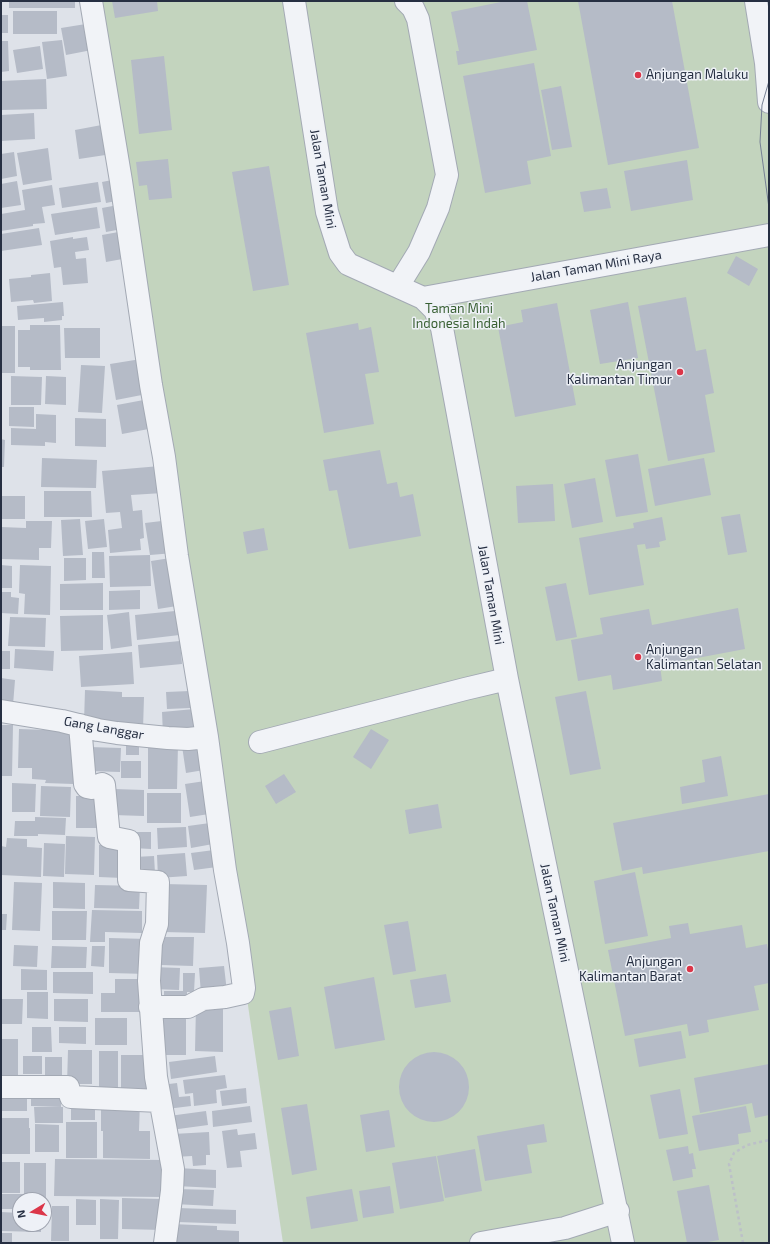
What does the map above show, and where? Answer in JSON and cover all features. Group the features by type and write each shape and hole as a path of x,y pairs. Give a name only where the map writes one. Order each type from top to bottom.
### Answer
{"street":[{"path":"91,1 121,181 151,385 164,457 177,556 207,737 225,870 238,943 244,988 243,993 225,997 203,999 188,1007 150,1007"},
{"name":"Jalan Taman Mini","path":"294,1 327,212 340,254 348,264 423,298 435,310 442,328 507,679 618,1211 623,1243"},
{"path":"398,286 422,246 438,208 447,175 418,19 413,8 406,1"},
{"path":"756,1 766,63 769,102"},
{"name":"Jalan Taman Mini Raya","path":"423,298 769,235"},
{"path":"260,742 507,679"},
{"name":"Gang Langgar","path":"1,711 117,733 188,739 207,737"},
{"path":"80,725 85,784 87,787 92,788 102,784 104,785 109,837 128,842 129,880 158,882 157,924 151,943 149,981 156,1077 173,1169 172,1191 165,1243"},
{"path":"1,1087 68,1088 71,1097 160,1101"},
{"path":"481,1243 565,1228 618,1211"}],"path":[{"path":"743,1243 729,1164 734,1153 747,1144 769,1140"}],"green space":[{"name":"Taman Mini Indonesia Indah","path":"100,1 769,1 769,1243 283,1243"}],"building":[{"path":"9,1 75,1 75,8 9,8"},
{"path":"112,1 157,1 158,11 115,18"},
{"path":"506,1 527,1 537,50 458,65 456,51 459,51 451,12"},
{"name":"Anjungan Maluku","path":"578,1 672,1 699,148 608,165"},
{"path":"13,11 57,11 57,34 13,34"},
{"path":"1,15 8,15 8,33 1,33"},
{"path":"92,23 97,49 66,55 61,28"},
{"path":"62,40 67,76 47,79 42,42"},
{"path":"1,41 8,41 9,71 1,72"},
{"path":"40,46 43,69 17,73 13,50"},
{"path":"164,56 172,130 139,134 131,60"},
{"path":"534,63 551,156 527,161 531,184 485,193 463,76"},
{"path":"46,79 47,109 1,110 1,81"},
{"path":"561,86 572,147 552,150 541,90"},
{"path":"34,113 35,139 1,141 1,115"},
{"path":"107,124 112,154 79,159 75,130"},
{"path":"48,148 52,180 23,185 17,153"},
{"path":"14,152 17,176 1,179 1,154"},
{"path":"168,159 172,198 149,200 147,185 139,186 136,162"},
{"path":"687,160 693,200 631,211 624,171"},
{"path":"269,166 289,285 253,291 232,172"},
{"path":"117,179 121,200 106,203 102,182"},
{"path":"17,181 21,205 1,208 1,184"},
{"path":"98,182 101,202 62,208 59,188"},
{"path":"52,185 55,205 42,207 45,223 1,231 1,214 25,210 22,190"},
{"path":"607,188 611,208 584,212 580,192"},
{"path":"118,205 122,229 106,232 102,208"},
{"path":"97,207 100,228 55,235 51,214"},
{"path":"39,228 42,245 1,251 1,234"},
{"path":"124,231 128,258 106,262 102,235"},
{"path":"73,237 73,239 87,237 89,250 75,252 76,259 86,258 88,283 63,285 61,267 54,268 50,241"},
{"path":"736,256 758,269 749,286 727,273"},
{"path":"50,273 52,301 34,303 33,300 11,302 9,279 31,277 31,275"},
{"name":"Anjungan Kalimantan Timur","path":"686,297 696,351 706,349 714,393 705,395 715,452 668,461 638,306"},
{"path":"63,302 64,316 62,316 62,320 44,322 44,318 18,320 17,306"},
{"path":"628,302 638,358 600,364 590,310"},
{"path":"557,303 576,405 515,417 498,327 523,322 521,310"},
{"path":"358,323 359,330 371,327 379,372 365,374 374,424 324,433 306,333"},
{"path":"30,325 60,325 61,370 30,370 30,367 18,367 18,330 30,330"},
{"path":"1,326 15,326 15,373 1,373"},
{"path":"64,328 100,328 100,358 65,358"},
{"path":"141,359 147,394 116,400 110,364"},
{"path":"81,365 105,366 102,413 78,412"},
{"path":"11,376 42,377 41,405 11,405"},
{"path":"46,376 66,377 66,405 45,404"},
{"path":"149,399 154,428 122,434 117,405"},
{"path":"9,407 34,407 34,427 9,426"},
{"path":"36,414 56,415 56,443 45,442 45,446 11,445 11,428 36,429"},
{"path":"75,418 106,419 106,447 75,446"},
{"path":"1,439 5,440 4,467 1,467"},
{"path":"380,450 387,484 397,482 400,497 413,494 421,536 349,549 337,490 329,491 323,460"},
{"path":"638,454 648,512 616,517 605,460"},
{"path":"42,458 97,460 96,488 41,487"},
{"path":"704,458 711,495 655,506 648,469"},
{"path":"160,466 163,493 131,495 133,511 142,510 144,538 140,539 141,550 110,553 108,530 122,528 120,512 106,513 102,471"},
{"path":"595,478 603,522 572,528 564,484"},
{"path":"553,484 555,521 518,523 516,486"},
{"path":"44,491 91,491 92,517 44,517"},
{"path":"1,496 25,496 25,519 1,519"},
{"path":"740,514 747,552 728,555 721,517"},
{"path":"662,517 666,540 659,542 660,547 646,549 645,544 637,545 644,585 589,595 579,538 634,528 633,523"},
{"path":"80,519 83,555 63,556 61,520"},
{"path":"104,519 107,547 88,549 85,521"},
{"path":"170,520 174,553 150,555 145,523"},
{"path":"26,521 52,521 51,548 39,548 39,560 1,559 1,527 26,528"},
{"path":"264,528 268,550 247,554 243,532"},
{"path":"92,552 104,552 105,578 92,578"},
{"path":"150,555 151,586 110,587 109,556"},
{"path":"177,557 183,605 158,609 151,561"},
{"path":"64,558 86,558 86,580 64,581"},
{"path":"1,565 12,566 12,588 1,588"},
{"path":"20,565 51,566 50,615 24,614 25,594 19,593"},
{"path":"103,583 103,610 60,610 60,584"},
{"path":"566,583 577,637 556,641 545,587"},
{"path":"140,590 140,609 109,610 109,591"},
{"path":"1,592 11,592 11,597 19,598 18,614 1,613"},
{"name":"Anjungan Kalimantan Selatan","path":"738,608 745,649 660,665 662,681 613,690 611,675 578,681 571,640 603,634 600,618 649,609 652,625"},
{"path":"185,610 188,634 137,640 135,615"},
{"path":"129,612 132,646 111,649 107,615"},
{"path":"103,615 103,650 61,651 60,616"},
{"path":"10,617 46,618 45,647 8,646"},
{"path":"180,641 182,664 140,668 138,645"},
{"path":"15,649 54,651 53,671 14,668"},
{"path":"1,651 10,651 10,669 1,669"},
{"path":"132,652 134,684 81,687 79,656"},
{"path":"1,678 15,680 13,705 1,704"},
{"path":"85,690 122,692 122,697 144,697 143,729 84,722"},
{"path":"190,691 191,708 167,709 166,692"},
{"path":"586,691 601,769 570,775 555,697"},
{"path":"194,709 196,734 163,735 162,712"},
{"path":"47,724 74,724 73,784 45,783 46,780 32,779 32,768 18,768 19,729 47,730"},
{"path":"1,725 13,725 12,776 1,776"},
{"path":"371,729 389,740 371,769 353,757"},
{"path":"126,738 139,738 139,755 126,755"},
{"path":"148,744 178,744 177,789 148,789"},
{"path":"200,744 204,770 186,773 182,746"},
{"path":"89,747 121,748 120,772 88,771"},
{"path":"721,756 728,796 682,804 680,787 705,782 702,760"},
{"path":"121,761 141,761 141,778 121,778"},
{"path":"284,774 296,792 276,804 265,786"},
{"path":"205,781 209,814 190,817 185,784"},
{"path":"12,783 36,784 35,812 12,812"},
{"path":"41,786 71,787 70,817 40,816"},
{"path":"114,789 144,790 144,816 113,815"},
{"path":"147,793 181,793 181,823 147,823"},
{"path":"769,794 769,851 643,874 642,867 622,871 613,823"},
{"path":"76,796 99,796 98,828 76,828"},
{"path":"438,804 442,828 409,834 405,810"},
{"path":"35,817 66,818 65,835 38,834 38,836 14,836 15,821 35,821"},
{"path":"210,823 213,844 191,848 188,826"},
{"path":"186,827 187,847 158,849 157,828"},
{"path":"134,832 151,832 151,849 133,848"},
{"path":"66,836 95,837 94,875 65,874"},
{"path":"7,838 27,839 27,847 42,848 41,877 1,875 1,846 6,847"},
{"path":"44,843 65,844 64,877 43,876"},
{"path":"99,845 123,846 123,878 99,877"},
{"path":"214,850 217,867 194,870 191,853"},
{"path":"185,853 187,876 158,878 157,855"},
{"path":"154,856 155,873 135,874 134,857"},
{"path":"635,872 648,936 605,944 594,881"},
{"path":"14,882 42,883 40,931 12,930"},
{"path":"53,882 85,883 85,909 53,908"},
{"path":"164,884 207,885 205,933 163,932"},
{"path":"95,885 140,886 139,909 94,908"},
{"path":"92,910 142,911 142,933 105,932 105,942 90,942"},
{"path":"52,911 87,911 86,940 52,940"},
{"path":"1,914 7,914 6,930 1,930"},
{"path":"408,921 416,971 393,975 384,925"},
{"name":"Anjungan Kalimantan Barat","path":"688,923 690,934 742,925 746,948 767,944 769,955 769,983 754,986 759,1010 707,1020 709,1032 689,1036 687,1024 625,1036 608,950 671,938 669,926"},
{"path":"162,937 194,937 193,966 161,965"},
{"path":"109,938 148,939 148,974 109,973"},
{"path":"14,945 38,946 37,967 13,966"},
{"path":"52,946 87,947 86,968 51,968"},
{"path":"92,946 105,946 104,967 91,966"},
{"path":"224,966 227,992 201,994 199,968"},
{"path":"153,967 180,968 179,990 153,989"},
{"path":"21,969 47,970 47,990 21,990"},
{"path":"53,972 93,972 93,994 53,993"},
{"path":"183,973 195,973 194,992 187,992 187,1002 164,1001 164,991 183,991"},
{"path":"446,974 451,1002 415,1008 410,980"},
{"path":"374,977 385,1040 335,1049 324,987"},
{"path":"115,979 143,979 145,1012 101,1012 101,993 115,993"},
{"path":"27,992 48,992 48,1019 27,1018"},
{"path":"1,999 23,999 22,1024 1,1024"},
{"path":"54,999 88,999 88,1022 54,1021"},
{"path":"196,1006 223,1006 223,1052 195,1051"},
{"path":"291,1007 299,1056 278,1060 269,1011"},
{"path":"157,1010 186,1011 186,1055 157,1055"},
{"path":"95,1018 127,1018 127,1045 95,1045"},
{"path":"32,1027 51,1027 52,1052 32,1052"},
{"path":"59,1027 86,1027 86,1044 59,1043"},
{"path":"681,1031 686,1058 639,1067 634,1039"},
{"path":"1,1039 18,1039 18,1076 1,1076"},
{"path":"68,1050 92,1050 92,1084 67,1084"},
{"path":"99,1051 118,1051 118,1088 99,1087"},
{"path":"427,1052 441,1052 454,1058 463,1067 469,1080 467,1100 459,1112 441,1122 427,1122 414,1116 405,1107 399,1094 399,1080 405,1067 414,1058"},
{"path":"121,1055 148,1055 148,1089 121,1088"},
{"path":"23,1056 42,1056 42,1074 23,1074"},
{"path":"215,1056 217,1072 171,1079 169,1062"},
{"path":"45,1057 62,1057 62,1077 45,1077"},
{"path":"769,1064 769,1115 755,1118 752,1103 700,1113 694,1078"},
{"path":"225,1075 227,1088 216,1090 217,1103 194,1106 193,1093 185,1094 183,1080"},
{"path":"177,1083 179,1097 190,1096 191,1106 167,1109 161,1085"},
{"path":"246,1088 247,1103 222,1106 220,1091"},
{"path":"31,1089 61,1089 61,1107 31,1106"},
{"path":"680,1089 688,1134 659,1139 650,1095"},
{"path":"1,1090 27,1090 27,1111 1,1111"},
{"path":"71,1099 95,1099 95,1120 71,1120"},
{"path":"101,1101 140,1101 139,1131 150,1131 150,1159 103,1158"},
{"path":"307,1104 317,1170 292,1175 281,1108"},
{"path":"250,1106 252,1122 213,1127 212,1111"},
{"path":"746,1106 751,1132 738,1134 739,1144 699,1151 692,1116"},
{"path":"34,1107 63,1107 63,1123 35,1123"},
{"path":"389,1110 395,1147 366,1152 360,1115"},
{"path":"206,1111 208,1125 171,1130 169,1116"},
{"path":"1,1118 29,1118 30,1154 1,1154"},
{"path":"66,1122 97,1122 97,1158 66,1158"},
{"path":"35,1124 59,1125 59,1152 35,1152"},
{"path":"544,1124 547,1142 527,1145 532,1173 485,1181 477,1136"},
{"path":"237,1129 238,1135 255,1133 257,1149 240,1151 242,1167 227,1168 222,1131"},
{"path":"209,1132 210,1155 206,1155 206,1165 193,1166 192,1156 175,1157 173,1134"},
{"path":"688,1146 689,1154 693,1153 696,1169 692,1169 693,1177 673,1181 666,1150"},
{"path":"475,1149 482,1191 445,1198 437,1156"},
{"path":"436,1156 444,1201 400,1209 392,1163"},
{"path":"55,1159 165,1160 164,1197 54,1196"},
{"path":"1,1162 20,1162 20,1192 1,1193"},
{"path":"24,1163 46,1163 46,1192 24,1192"},
{"path":"177,1168 216,1170 216,1188 176,1186"},
{"path":"709,1185 719,1240 702,1243 687,1243 677,1191"},
{"path":"390,1186 394,1213 363,1218 359,1191"},
{"path":"175,1189 214,1190 213,1206 174,1204"},
{"path":"352,1189 358,1221 311,1229 306,1197"},
{"path":"1,1194 12,1194 12,1209 1,1209"},
{"path":"122,1198 162,1199 162,1230 122,1229"},
{"path":"76,1199 96,1200 96,1225 76,1225"},
{"path":"100,1199 119,1200 118,1239 100,1239"},
{"path":"52,1206 69,1206 69,1241 51,1241"},
{"path":"178,1208 236,1210 236,1224 177,1222"},
{"path":"1,1212 12,1213 12,1231 1,1231"},
{"path":"172,1224 217,1226 217,1230 239,1231 239,1243 171,1243"},
{"path":"1,1233 12,1233 12,1243 1,1243"}],"tram line":[{"path":"769,81 762,105 760,142 769,208"}],"place":[{"name":"Anjungan Maluku","path":"638,75"},
{"name":"Anjungan Kalimantan Timur","path":"680,372"},
{"name":"Anjungan Kalimantan Selatan","path":"638,657"},
{"name":"Anjungan Kalimantan Barat","path":"690,969"}]}
